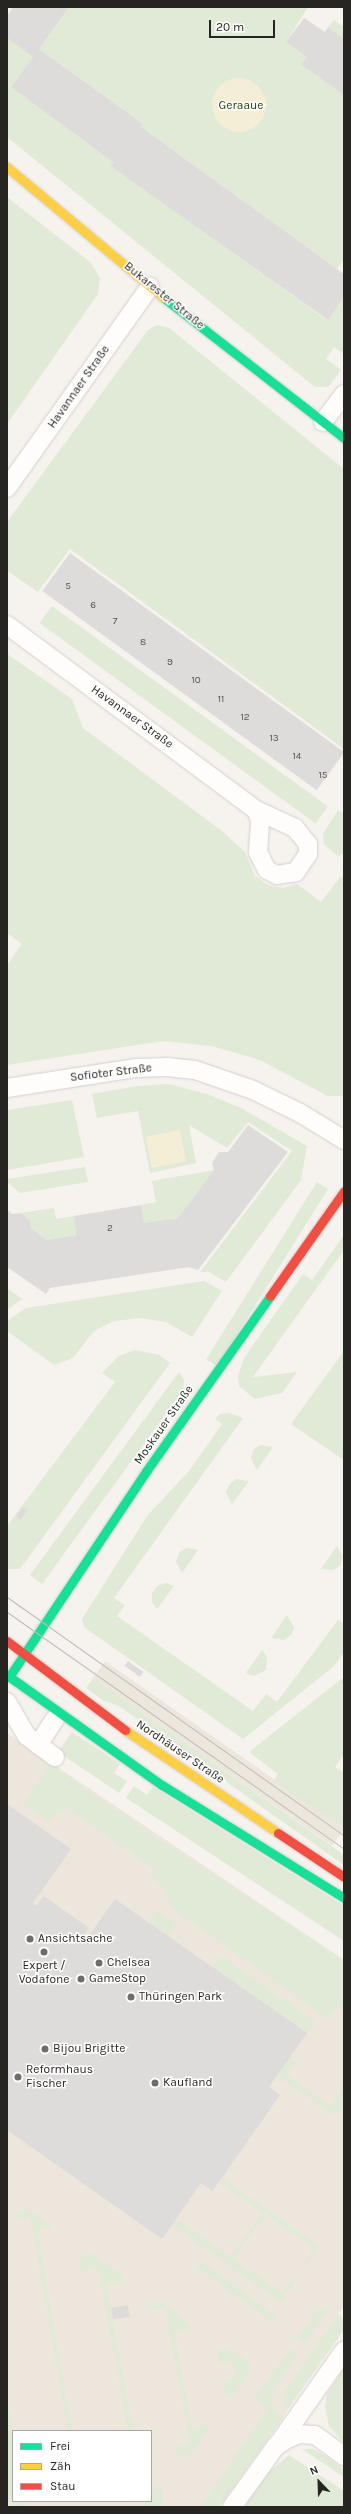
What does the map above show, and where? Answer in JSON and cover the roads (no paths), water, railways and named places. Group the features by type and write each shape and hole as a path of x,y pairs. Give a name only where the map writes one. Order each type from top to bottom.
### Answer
{"street":[{"name":"Bukarester Straße","path":"7,167 150,287 344,438"},
{"name":"Havannaer Straße","path":"7,488 150,287"},
{"path":"323,422 344,394"},
{"name":"Havannaer Straße","path":"7,625 256,810"},
{"name":"Sofioter Straße","path":"7,1088 136,1068 167,1067 195,1070 228,1080 265,1096 344,1140"},
{"name":"Moskauer Straße","path":"8,1676 147,1470 344,1191"},
{"name":"Nordhäuser Straße","path":"7,1641 132,1734 344,1877"},
{"path":"8,1676 162,1785 344,1898"},
{"path":"7,1702 18,1724 38,1745 55,1757"},
{"path":"38,1745 55,1720"},
{"path":"232,2507 344,2351"},
{"path":"276,2446 299,2434 310,2434 344,2456"}],"tram line":[{"path":"7,1597 344,1836"},
{"path":"7,1612 344,1849"}],"place":[{"name":"Ansichtsache","path":"30,1939"},
{"name":"Expert / Vodafone","path":"44,1952"},
{"name":"Chelsea","path":"99,1963"},
{"name":"GameStop","path":"81,1979"},
{"name":"Thüringen Park","path":"131,1997"},
{"name":"Bijou Brigitte","path":"45,2049"},
{"name":"Reformhaus Fischer","path":"18,2077"},
{"name":"Kaufland","path":"155,2083"}],"park label":[{"name":"Geraaue","path":"241,106"}]}
